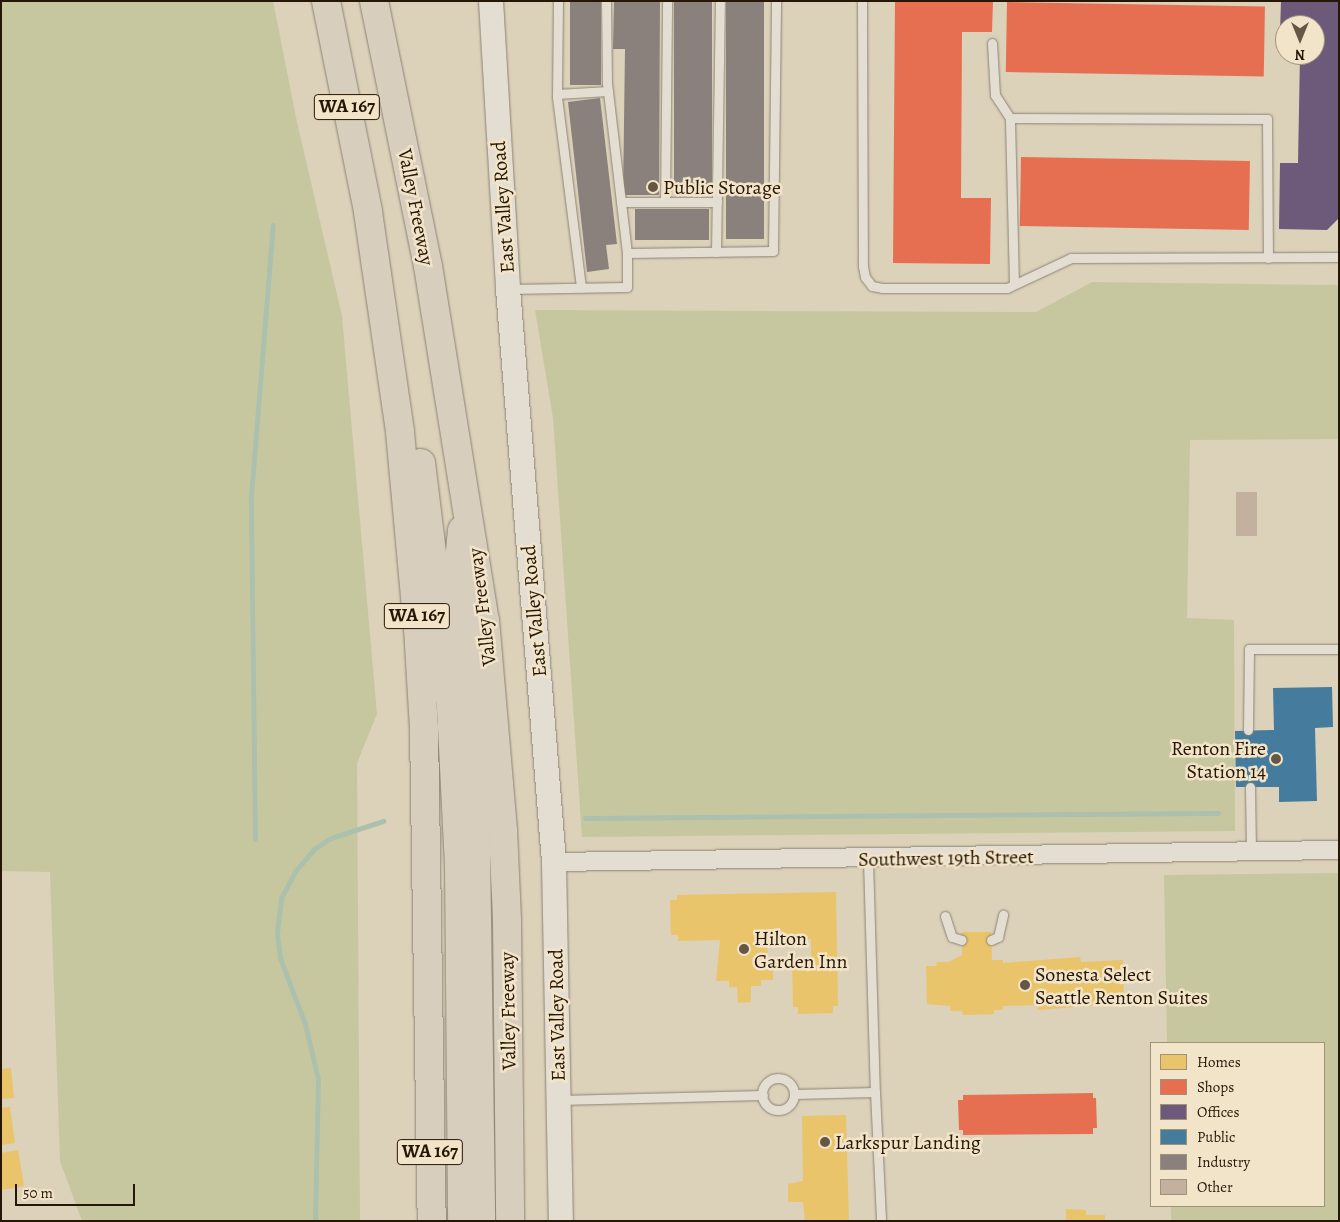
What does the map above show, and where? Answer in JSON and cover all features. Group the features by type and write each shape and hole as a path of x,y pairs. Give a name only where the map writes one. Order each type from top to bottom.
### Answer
{"highway":[{"name":"WA 167","path":"326,1 368,212 400,432 418,628 424,739 428,1084 432,1221"},
{"name":"Valley Freeway","path":"374,1 428,266 466,491 485,620 503,830 510,1221"},
{"path":"368,212 384,235 402,334 432,542 451,708 459,864 462,1221"},
{"path":"466,491 458,571 472,700 475,776 481,1221"},
{"path":"423,1221 422,1127 428,1084"}],"street":[{"name":"East Valley Road","path":"491,1 508,289 554,862 561,1221"},
{"name":"Southwest 19th Street","path":"554,862 868,860 1339,850"}],"lane":[{"path":"558,1 557,94 581,287"},
{"path":"508,289 627,287 627,253 608,91 606,1"},
{"path":"665,202 667,1"},
{"path":"716,252 720,1"},
{"path":"627,253 773,251 776,1"},
{"path":"862,1 865,277 872,286 882,288 1008,288 1071,258 1339,257"},
{"path":"992,43 995,95 1010,118 1014,284"},
{"path":"557,94 608,91"},
{"path":"1010,118 1267,119 1268,258"},
{"path":"621,202 717,202"},
{"path":"1248,730 1249,649 1339,649"},
{"path":"1250,787 1251,852"},
{"path":"868,860 881,1221"},
{"path":"991,940 998,937 1003,915"},
{"path":"945,916 952,938 962,940"},
{"path":"778,1078 788,1081 794,1094 791,1104 776,1110 767,1105 763,1095 769,1082 778,1078"},
{"path":"794,1094 875,1092"},
{"path":"558,1100 763,1095"}],"green space":[{"path":"1,1 273,1 297,122 342,316 377,714 357,763 360,1221 82,1221 60,1161 50,872 1,871"},
{"path":"1092,282 1339,285 1339,439 1190,440 1187,618 1234,620 1235,831 582,837 553,418 535,310 1036,312"},
{"path":"1339,873 1339,1221 1171,1221 1171,1207 1325,1207 1325,1042 1167,1042 1164,875"}],"building: Homes":[{"name":"Hilton Garden Inn","path":"836,892 838,1006 833,1006 833,1013 798,1014 798,1007 793,1007 792,958 811,957 811,939 767,940 768,961 773,961 773,980 761,980 761,986 751,986 751,1002 738,1003 737,987 729,987 729,981 716,981 720,940 678,941 678,935 671,935 670,900 677,900 677,895"},
{"name":"Sonesta Select Seattle Renton Suites","path":"962,932 991,932 992,960 1003,960 1003,963 1080,957 1081,962 1123,960 1124,1003 1038,1010 1038,1005 1003,1006 1003,1010 994,1010 994,1014 963,1015 962,1011 950,1011 950,1006 927,1004 926,966 937,966 936,962 949,962 962,955"},
{"path":"11,1068 14,1098 1,1099 1,1069"},
{"path":"10,1107 15,1143 1,1145 1,1108"},
{"name":"Larkspur Landing","path":"846,1115 849,1221 805,1221 803,1202 788,1202 788,1184 803,1181 802,1116"},
{"path":"18,1150 24,1186 2,1190 1,1153"},
{"path":"1066,1209 1086,1210 1086,1215 1105,1215 1105,1221 1066,1221"}],"building: Shops":[{"path":"895,1 993,1 992,32 962,32 961,198 991,198 990,264 893,263"},
{"path":"1007,2 1265,7 1264,76 1006,72"},
{"path":"1021,157 1250,161 1249,230 1020,226"},
{"path":"1093,1093 1093,1098 1096,1098 1097,1128 1093,1128 1093,1134 963,1135 963,1130 959,1130 958,1100 963,1100 963,1095"}],"building: Offices":[{"path":"1281,1 1339,1 1339,218 1327,230 1279,229 1280,163 1298,163 1300,65 1325,65 1325,15 1281,15"}],"building: Public":[{"name":"Renton Fire Station 14","path":"1332,687 1333,727 1315,728 1317,801 1279,802 1279,787 1236,787 1235,731 1274,730 1273,688"}],"building: Industry":[{"path":"570,1 601,1 601,85 570,85"},
{"path":"614,1 660,1 659,195 623,195 625,49 613,49"},
{"path":"674,1 712,1 712,187 674,187"},
{"path":"726,1 764,1 764,239 726,239"},
{"path":"600,98 617,244 606,245 609,269 587,272 568,102"},
{"path":"635,209 709,209 709,240 635,240"}],"building: Other":[{"path":"1236,492 1257,492 1257,536 1236,536"}],"waterway":[{"path":"255,839 251,496 273,225"},
{"path":"585,818 1218,813"},
{"path":"315,1221 318,1079 305,1024 280,958 277,932 281,898 296,870 314,849 331,838 383,821"}],"place":[{"name":"Public Storage","path":"653,187"},
{"name":"Renton Fire Station 14","path":"1276,759"},
{"name":"Hilton Garden Inn","path":"744,949"},
{"name":"Sonesta Select Seattle Renton Suites","path":"1025,985"},
{"name":"Larkspur Landing","path":"825,1142"}]}
